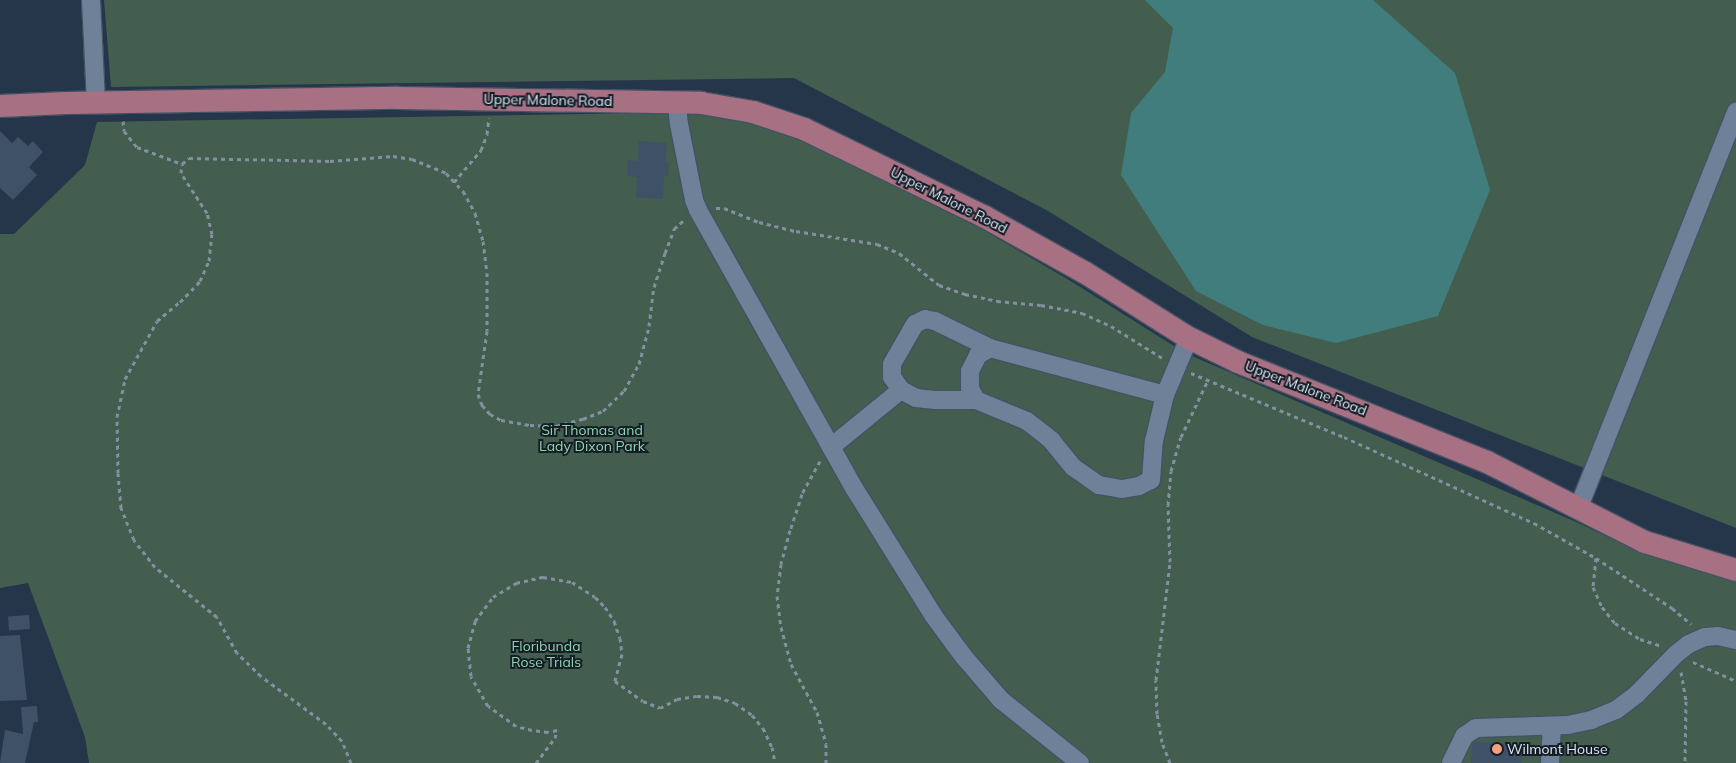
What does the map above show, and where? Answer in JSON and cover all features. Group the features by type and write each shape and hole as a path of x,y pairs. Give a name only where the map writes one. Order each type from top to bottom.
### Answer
{"main road":[{"name":"Upper Malone Road","path":"0,106 398,98 701,103 753,112 804,129 985,217 1084,272 1189,338 1238,362 1487,462 1645,542 1736,570"}],"street":[{"path":"91,0 96,103"},
{"path":"677,103 678,124 694,200 698,210 831,447 933,615 964,657 1001,700 1080,763"},
{"path":"1578,509 1736,111"},
{"path":"1165,395 990,348 935,320 925,319 916,324 892,364 892,378 901,390 916,398 976,400 1026,420 1051,440 1073,467 1099,485 1122,490 1151,480 1154,441 1165,395 1189,338"},
{"path":"976,400 970,388 970,371 978,355 990,348"},
{"path":"831,447 901,390"},
{"path":"1451,763 1464,736 1476,728 1552,726 1591,720 1616,710 1637,694 1676,654 1689,644 1705,637 1718,636 1736,640"},
{"path":"1550,763 1552,726"}],"path":[{"path":"454,182 481,150 487,134 492,99"},
{"path":"120,103 124,132 137,148 182,164"},
{"path":"351,763 342,740 326,724 261,676 237,653 217,617 154,567 134,540 121,508 117,417 125,379 157,321 180,302 200,281 209,261 212,234 207,213 181,173 182,164 189,158 330,161 393,156 427,164 446,173 463,191 475,213 483,241 487,273 487,331 478,394 482,405 490,414 501,420 530,425 556,426 604,411 624,391 639,364 649,326 654,287 674,229 686,217 698,210 724,208 759,222 796,231 836,235 877,244 899,254 939,286 997,301 1041,305 1082,313 1111,326 1176,367 1429,474 1534,523 1596,558 1672,608 1705,637"},
{"path":"1170,763 1162,742 1157,714 1156,680 1170,562 1168,505 1171,471 1181,437 1208,380"},
{"path":"826,763 826,744 817,712 791,664 781,627 777,596 781,564 802,494 820,461 831,447"},
{"path":"1596,558 1593,587 1602,607 1615,623 1640,638 1665,647 1676,654 1736,681"},
{"path":"536,763 555,738 557,730 548,732 516,726 488,706 471,676 468,648 475,621 493,597 516,583 543,577 572,582 595,597 605,607 614,621 620,638 622,654 615,681 643,701 660,708 677,699 697,696 717,697 735,703 752,715 763,728 772,747 776,763"},
{"path":"1676,654 1686,701 1686,763"}],"green space":[{"path":"104,0 1736,0 1736,528 1252,337 1048,211 794,78 111,87"},
{"name":"Sir Thomas and Lady Dixon Park","path":"700,112 752,122 801,140 980,228 1074,283 1185,353 1574,521 1640,552 1736,581 1736,763 89,763 85,737 28,583 0,588 0,234 14,234 85,165 97,122"}],"shaded area":[{"path":"1145,0 1373,0 1455,73 1490,190 1438,316 1336,343 1263,325 1196,291 1121,175 1131,113 1165,72 1173,28"}],"building":[{"path":"0,131 12,143 18,137 28,146 33,141 43,152 29,167 37,175 13,200 0,188"},
{"path":"639,141 667,143 665,162 669,163 668,176 664,176 663,199 636,197 637,177 627,176 628,160 638,161"},
{"path":"29,615 30,629 9,630 8,616"},
{"path":"20,635 27,700 0,701 0,636"},
{"path":"37,706 38,722 34,722 25,763 0,763 5,730 23,734 21,707"},
{"name":"Wilmont House","path":"1475,742 1523,745 1521,763 1471,763 1472,744"}],"place":[{"name":"Wilmont House","path":"1497,749"}],"park label":[{"name":"Floribunda Rose Trials","path":"546,654"}]}
